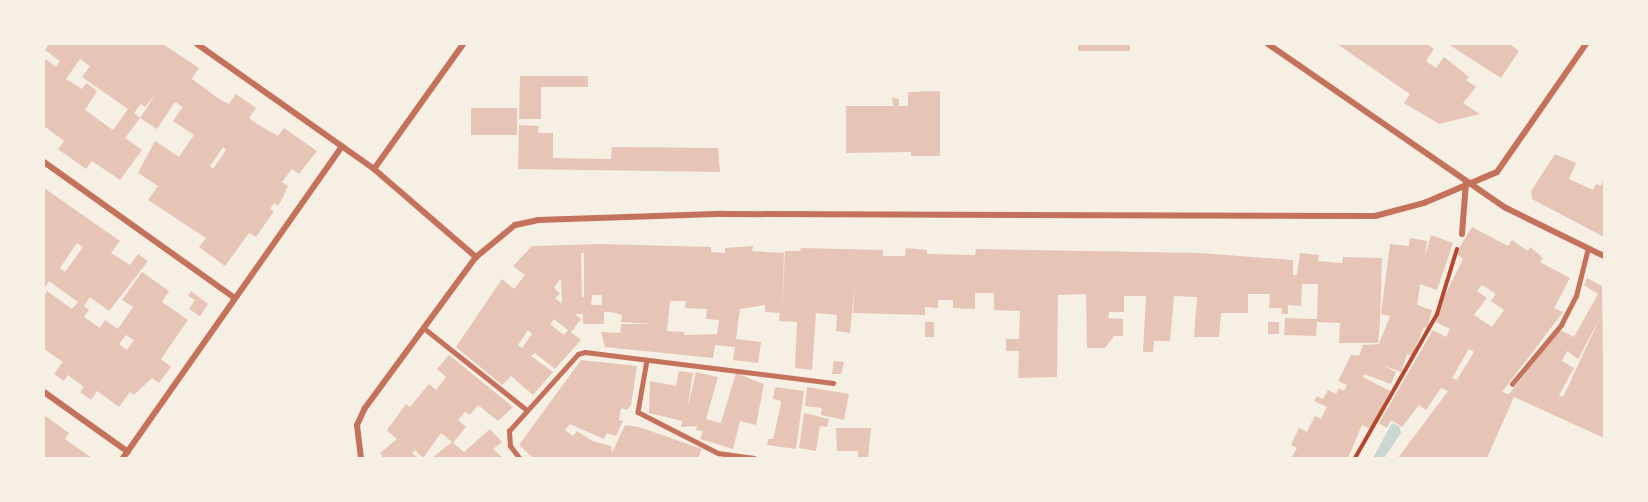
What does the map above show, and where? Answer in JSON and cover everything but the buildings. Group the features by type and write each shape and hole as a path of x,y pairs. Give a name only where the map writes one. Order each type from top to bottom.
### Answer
{"street":[{"path":"197,44 374,169 476,257"},
{"path":"374,169 463,44"},
{"path":"1268,44 1504,207 1605,256"},
{"path":"361,459 357,426 365,408 476,257 501,233 538,220 723,214 1375,216 1424,203 1466,182 1497,172 1586,44"},
{"path":"123,459 342,146"},
{"path":"44,162 235,298"},
{"path":"1462,234 1466,182"},
{"path":"44,392 128,452"}],"lane":[{"path":"1512,384 1561,325 1576,296 1588,248"},
{"path":"424,328 526,409"},
{"path":"519,459 508,438 526,409 578,354 647,360 833,383"},
{"path":"647,360 638,412 718,453 754,459"}],"path":[{"path":"1355,459 1437,314 1462,234"}],"shaded area":[{"path":"1392,423 1399,426 1401,433 1384,458 1373,458"}]}
